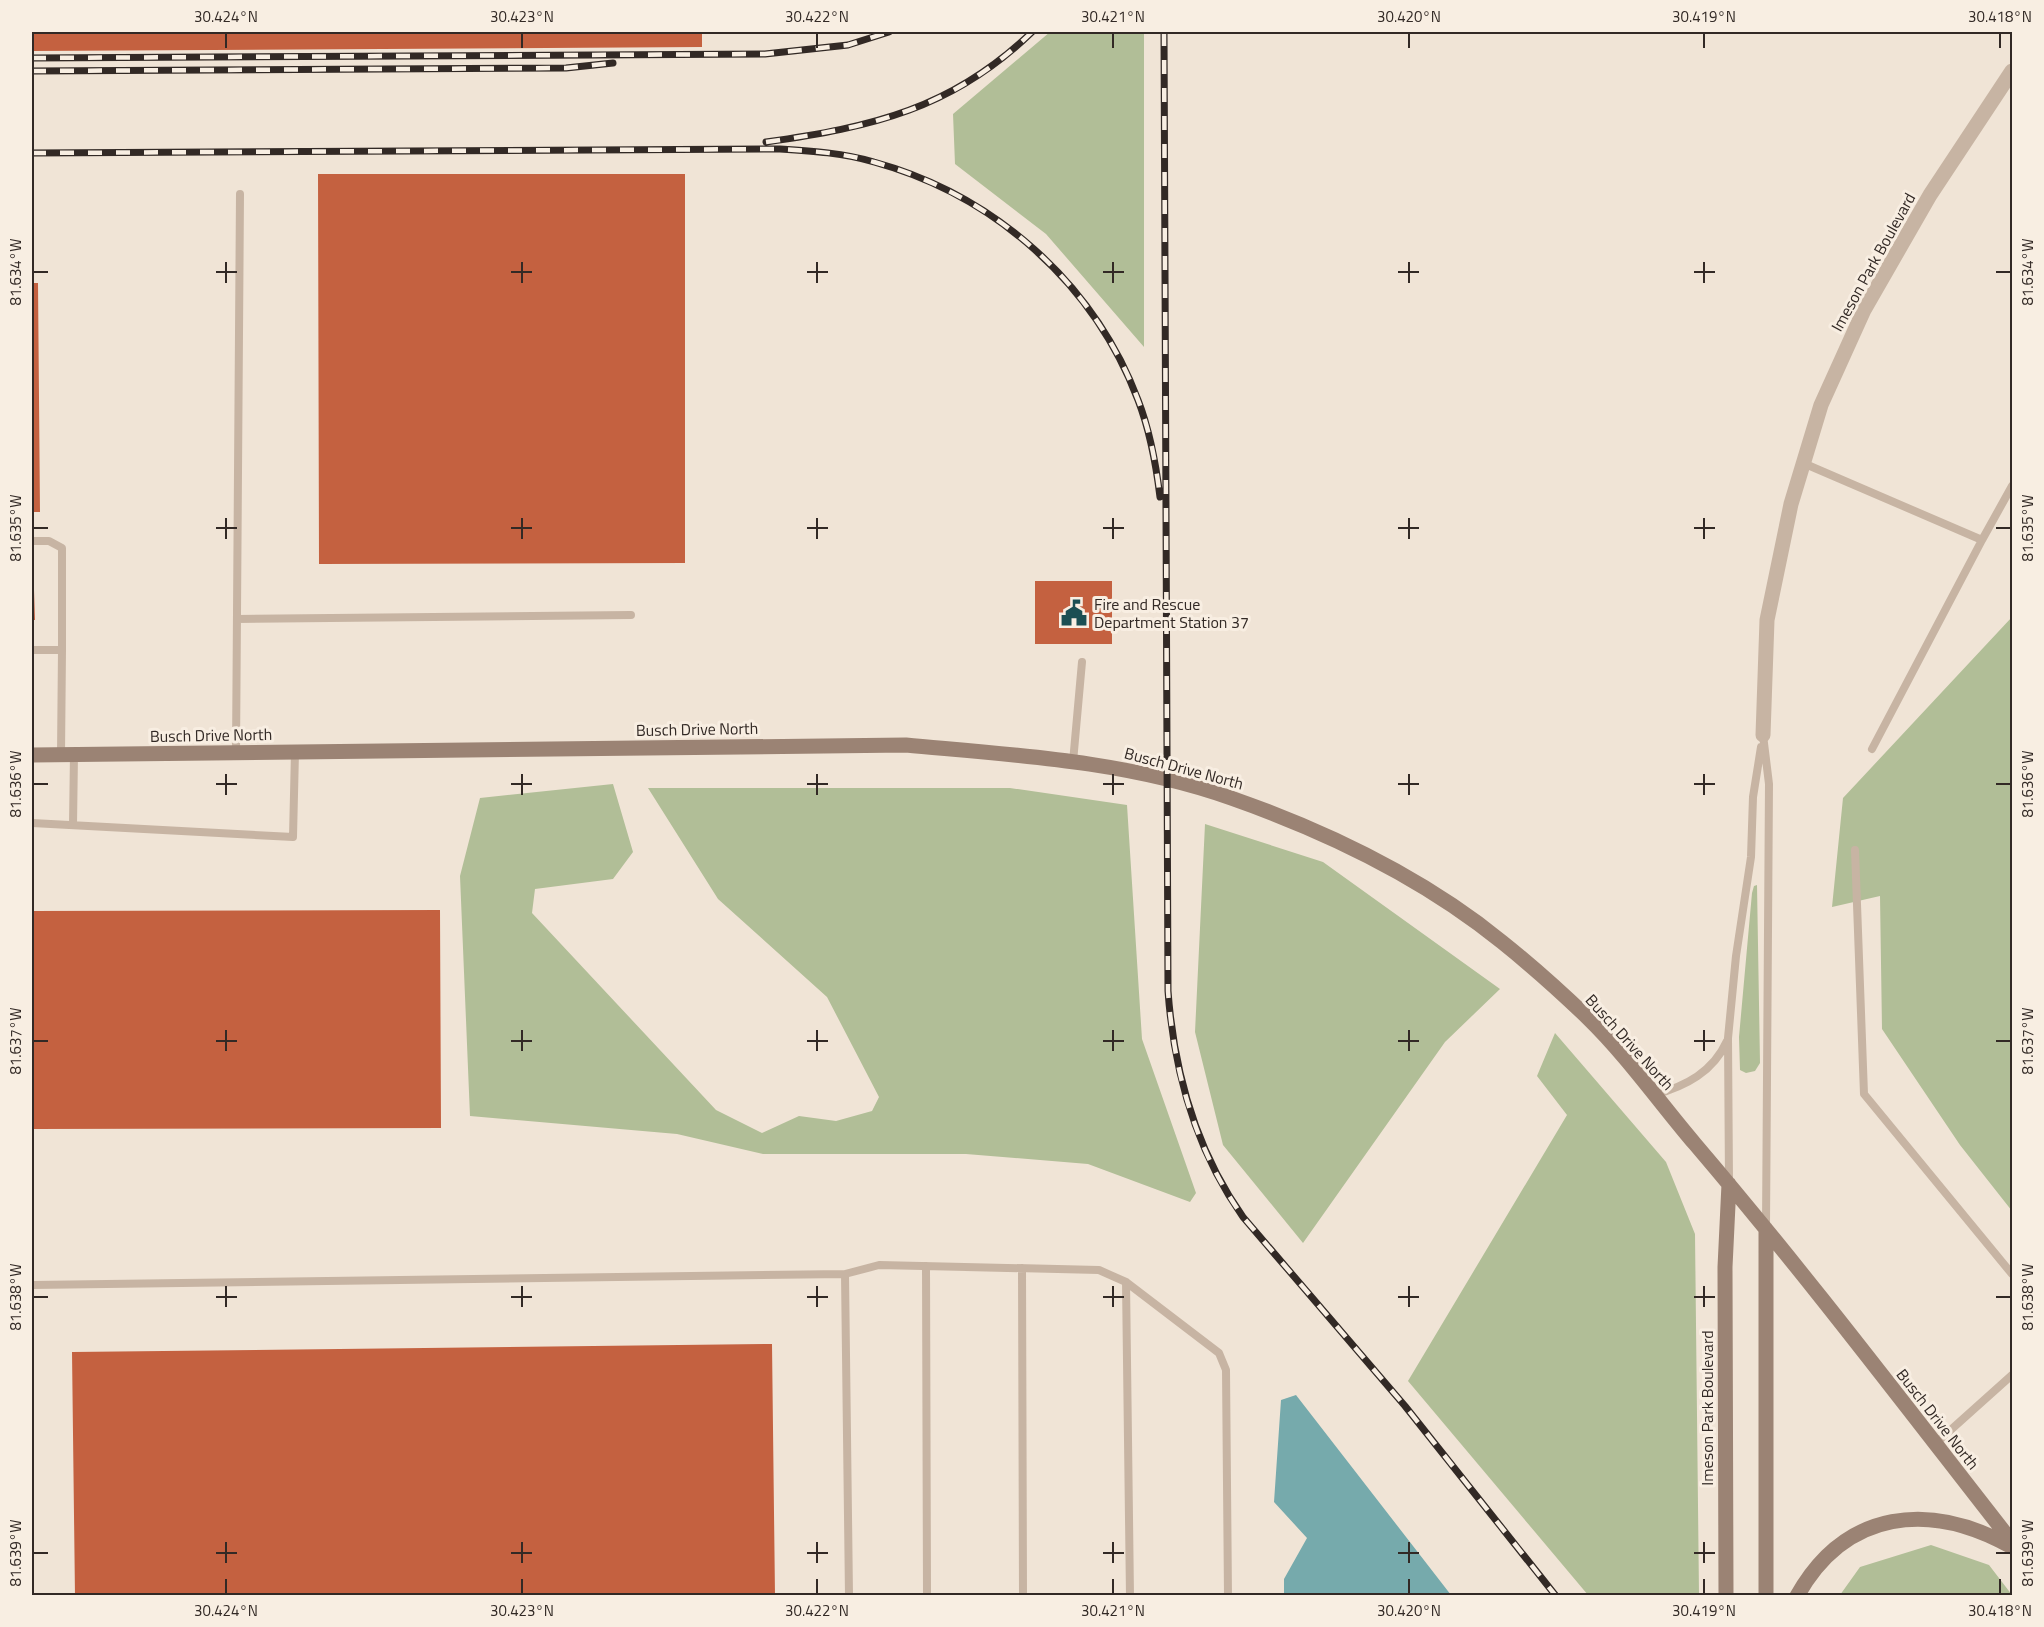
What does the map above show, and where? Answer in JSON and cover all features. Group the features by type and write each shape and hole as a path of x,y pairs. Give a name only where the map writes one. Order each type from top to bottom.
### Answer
{"street":[{"name":"Imeson Park Boulevard","path":"1763,735 1767,620 1791,504 1821,405 1864,310 1930,195 2013,71"},
{"name":"Busch Drive North","path":"32,754 906,745 1073,762 1168,780 1228,796 1322,832 1399,873 1502,942 1589,1019 1766,1229 2013,1542"},
{"name":"Imeson Park Boulevard","path":"1726,1596 1725,1267 1729,1184"},
{"path":"1766,1229 1766,1596"},
{"path":"1797,1596 1812,1569 1832,1550 1851,1536 1894,1521 1946,1520 1970,1527 2013,1547"}],"lane":[{"path":"236,752 240,194"},
{"path":"1803,463 1982,540"},
{"path":"1872,749 1982,540 2013,486"},
{"path":"32,541 48,541 62,548 62,650 73,825"},
{"path":"237,619 631,615"},
{"path":"32,650 62,650"},
{"path":"1073,762 1082,662"},
{"path":"1729,1184 1728,1038 1736,956 1751,858 1753,796 1763,735"},
{"path":"1763,735 1769,784 1766,1229"},
{"path":"32,823 293,837 295,752"},
{"path":"1855,850 1864,1094 2013,1274"},
{"path":"1654,1095 1678,1089 1701,1073 1719,1058 1728,1038"},
{"path":"32,1285 845,1274 879,1265 1099,1270 1126,1282 1219,1353 1226,1370 1228,1596"},
{"path":"926,1266 927,1596"},
{"path":"1022,1268 1023,1596"},
{"path":"845,1274 849,1596"},
{"path":"1126,1282 1130,1596"},
{"path":"1935,1444 2013,1375"}],"green space":[{"path":"1050,32 1144,32 1144,347 1046,234 955,164 953,114"},
{"path":"2012,617 2012,1211 1960,1145 1882,1029 1880,896 1832,907 1843,798"},
{"path":"613,784 633,852 613,879 535,889 532,913 716,1110 762,1133 799,1116 836,1121 872,1111 879,1097 827,997 718,899 648,788 1010,788 1127,805 1142,1039 1196,1193 1190,1202 1088,1164 966,1154 763,1154 677,1134 470,1116 460,876 480,798"},
{"path":"1205,824 1323,862 1500,989 1445,1042 1303,1243 1223,1145 1195,1032"},
{"path":"1757,885 1760,1063 1755,1071 1746,1073 1740,1070 1739,1037 1752,893 1754,886"},
{"path":"1555,1033 1666,1162 1695,1234 1699,1595 1588,1595 1408,1381 1567,1115 1537,1076"},
{"path":"1931,1545 1989,1565 2012,1595 1840,1595 1860,1567"}],"water":[{"path":"1296,1395 1451,1595 1284,1595 1284,1579 1307,1538 1274,1502 1281,1400"}],"building":[{"path":"32,32 702,32 702,47 32,51"},
{"path":"318,174 685,174 685,563 319,564"},
{"path":"32,283 38,283 40,512 32,512"},
{"name":"Fire and Rescue Department Station 37","path":"1035,581 1112,581 1112,644 1035,644"},
{"path":"32,590 34,590 35,620 32,620"},
{"path":"440,910 441,1128 32,1129 32,911"},
{"path":"772,1344 775,1596 75,1596 72,1352"}],"railway":[{"path":"32,58 765,54 848,45 889,32"},
{"path":"766,142 876,121 941,97 972,80 1032,32"},
{"path":"1164,32 1168,991 1182,1081 1190,1109 1212,1165 1243,1217 1405,1406 1556,1596"},
{"path":"32,71 566,68 613,63"},
{"path":"32,153 780,149 840,154 874,162 918,177 960,197 999,221 1067,282 1095,318 1119,358 1138,400 1152,448 1160,497"}],"place":[{"name":"Fire and Rescue Department Station 37","path":"1074,613"}]}
